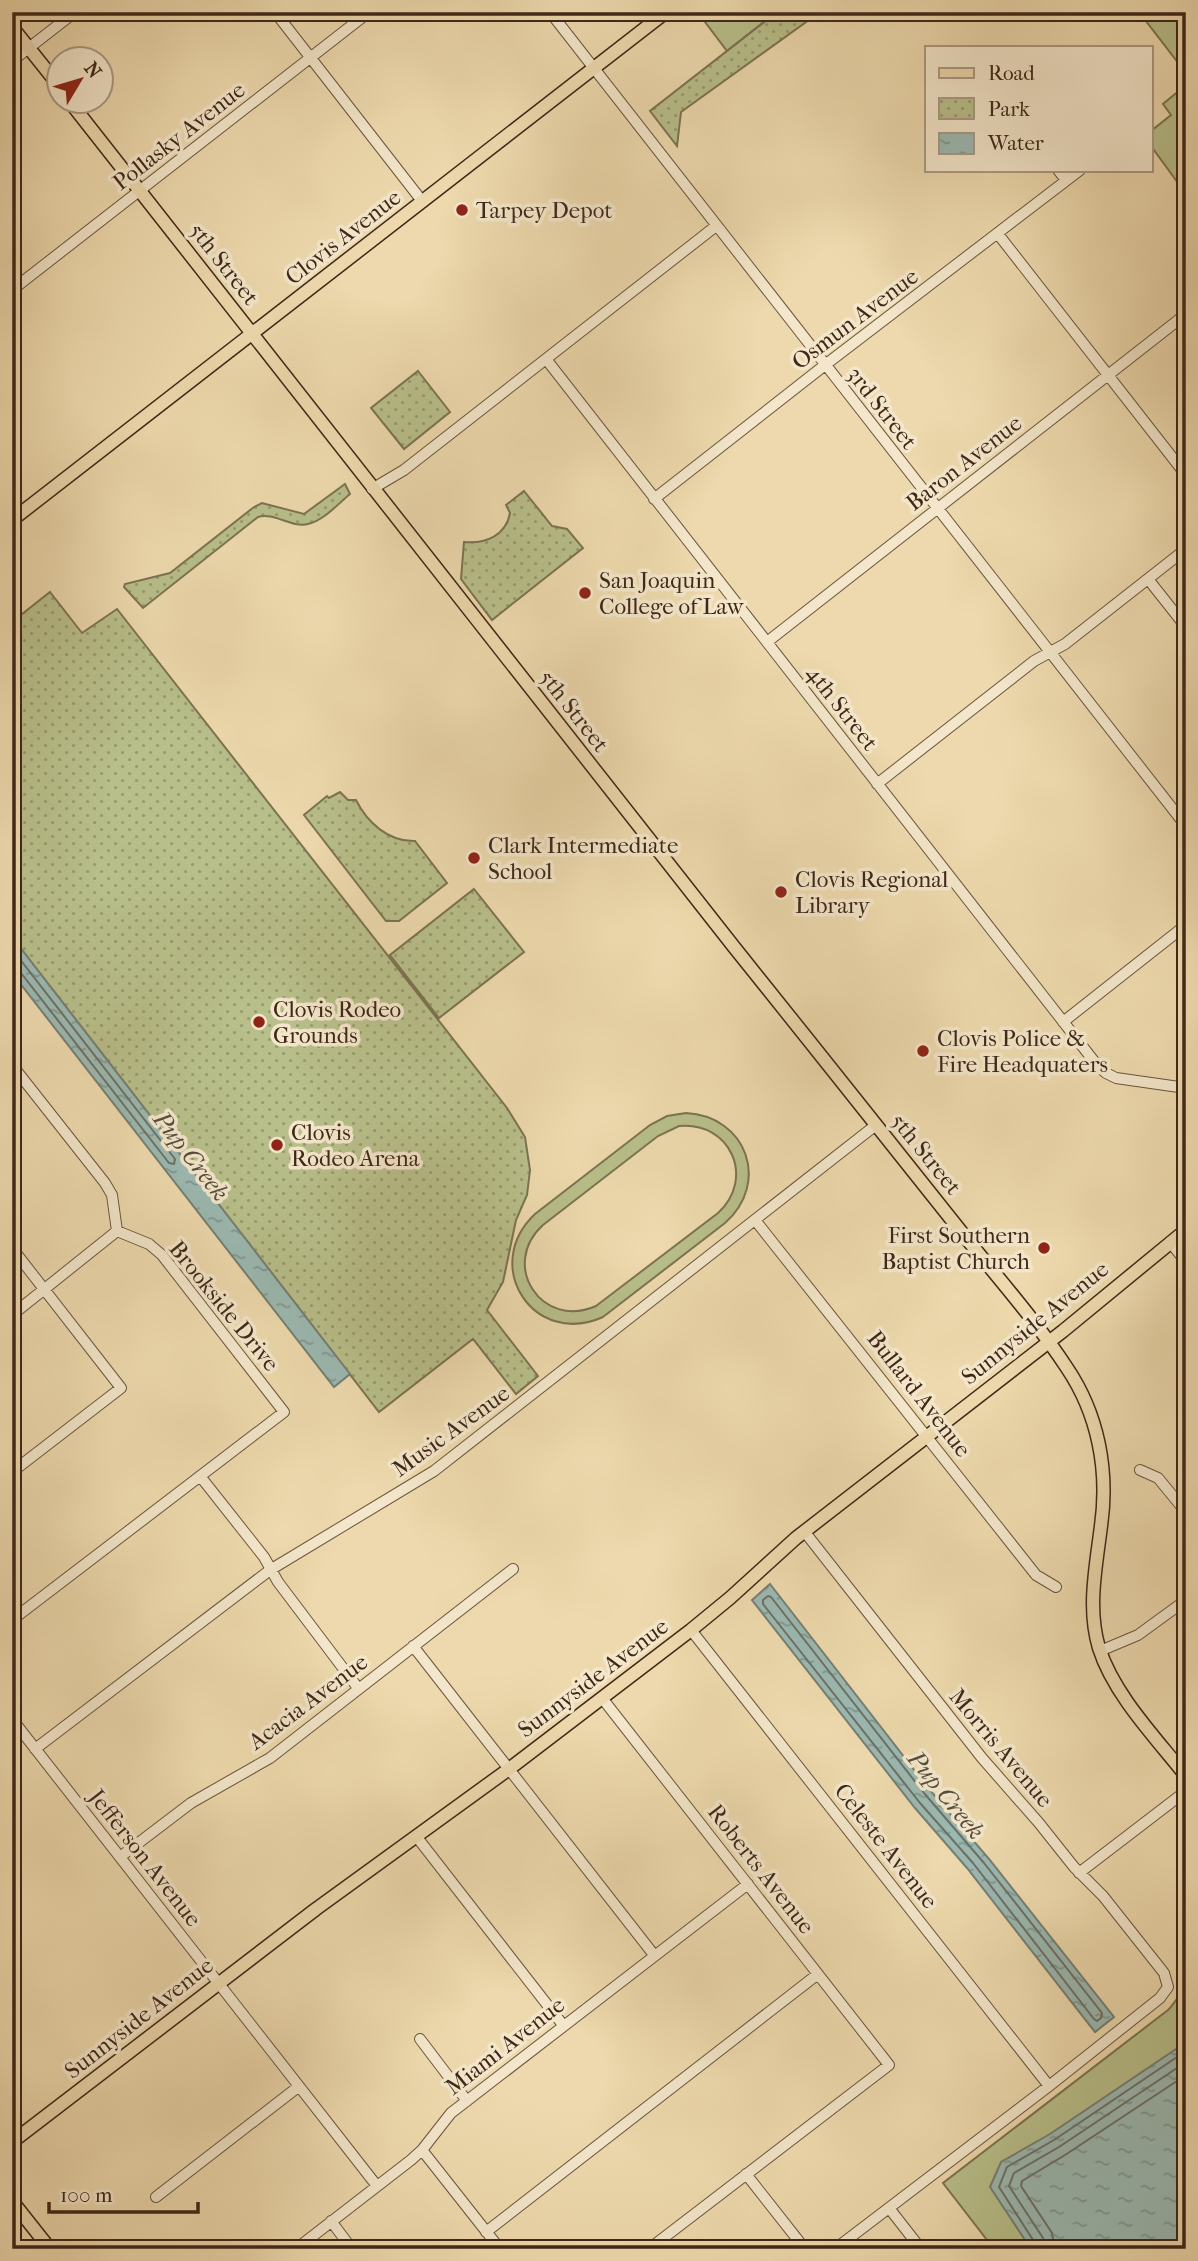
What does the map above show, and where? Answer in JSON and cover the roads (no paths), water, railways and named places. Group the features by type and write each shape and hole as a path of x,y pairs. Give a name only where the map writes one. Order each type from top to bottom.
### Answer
{"main road":[{"name":"Clovis Avenue","path":"12,520 666,12"},
{"path":"12,26 46,70"},
{"name":"5th Street","path":"81,116 1048,1343"},
{"name":"Sunnyside Avenue","path":"12,2141 345,1886 509,1769 691,1630 804,1531 1048,1343 1186,1230"},
{"path":"1048,1343 1080,1388 1091,1411 1099,1439 1102,1508 1093,1618 1100,1651 1126,1700 1186,1776"},
{"path":"12,2201 50,2249"}],"street":[{"path":"12,61 75,12"},
{"path":"275,12 422,201"},
{"name":"Pollasky Avenue","path":"12,290 369,12"},
{"name":"3rd Street","path":"550,12 1186,826"},
{"path":"1060,172 1066,180"},
{"name":"Osmun Avenue","path":"654,499 1077,172"},
{"path":"373,489 395,477 716,226"},
{"path":"998,234 1186,475"},
{"path":"12,271 21,283"},
{"name":"Baron Avenue","path":"766,642 1186,314"},
{"name":"4th Street","path":"546,359 1097,1065 1111,1076 1186,1088"},
{"path":"877,784 1034,661 1065,644 1186,549"},
{"path":"1148,579 1186,627"},
{"path":"1063,1022 1186,925"},
{"path":"12,1065 105,1183 112,1195 117,1231 12,1315"},
{"name":"Music Avenue","path":"35,1749 271,1570 434,1471 876,1125"},
{"name":"Bullard Avenue","path":"755,1220 1036,1575 1056,1587"},
{"name":"Brookside Drive","path":"117,1231 149,1244 162,1255 284,1412 200,1476"},
{"path":"1170,1242 1186,1262"},
{"path":"12,1248 121,1388 12,1472"},
{"path":"1140,1470 1158,1478 1186,1512"},
{"path":"12,1620 200,1476 264,1557 278,1583 358,1688"},
{"name":"Morris Avenue","path":"804,1531 982,1758 1079,1873 1103,1896 1164,1973 1168,1987 1160,1998 1049,2086"},
{"name":"Acacia Avenue","path":"120,1857 191,1802 270,1758 513,1569"},
{"path":"1100,1651 1138,1635 1186,1600"},
{"name":"Celeste Avenue","path":"691,1630 1049,2086"},
{"path":"413,1646 654,1955"},
{"name":"Roberts Avenue","path":"602,1698 889,2065 746,2174"},
{"name":"Jefferson Avenue","path":"12,1719 377,2186"},
{"path":"1079,1873 1186,1791"},
{"path":"416,1836 564,2025"},
{"name":"Miami Avenue","path":"296,2249 422,2150 451,2113 748,1884"},
{"path":"486,2232 818,1974"},
{"path":"420,2039 467,2101"},
{"path":"835,2249 1049,2086"},
{"path":"156,2197 298,2087"},
{"path":"422,2150 500,2249"},
{"path":"649,2249 746,2174 804,2249"},
{"path":"889,2208 921,2249"},
{"path":"331,2221 352,2249"}],"water":[{"path":"12,937 350,1374 334,1387 12,973"},
{"path":"770,1584 929,1789 989,1859 1114,2017 1095,2032 752,1600"},
{"path":"1186,2035 1186,2249 1031,2249 990,2187 1001,2162 1050,2134 1176,2049"}],"place":[{"name":"Tarpey Depot","path":"462,210"},
{"name":"San Joaquin College of Law","path":"585,593"},
{"name":"Clark Intermediate School","path":"474,858"},
{"name":"Clovis Regional Library","path":"781,892"},
{"name":"Clovis Rodeo Grounds","path":"259,1022"},
{"name":"Clovis Police & Fire Headquaters","path":"923,1051"},
{"name":"Clovis Rodeo Arena","path":"277,1145"},
{"name":"First Southern Baptist Church","path":"1044,1248"}],"water label":[{"name":"Pup Creek","path":"191,1156"},
{"name":"Pup Creek","path":"946,1795"}]}
